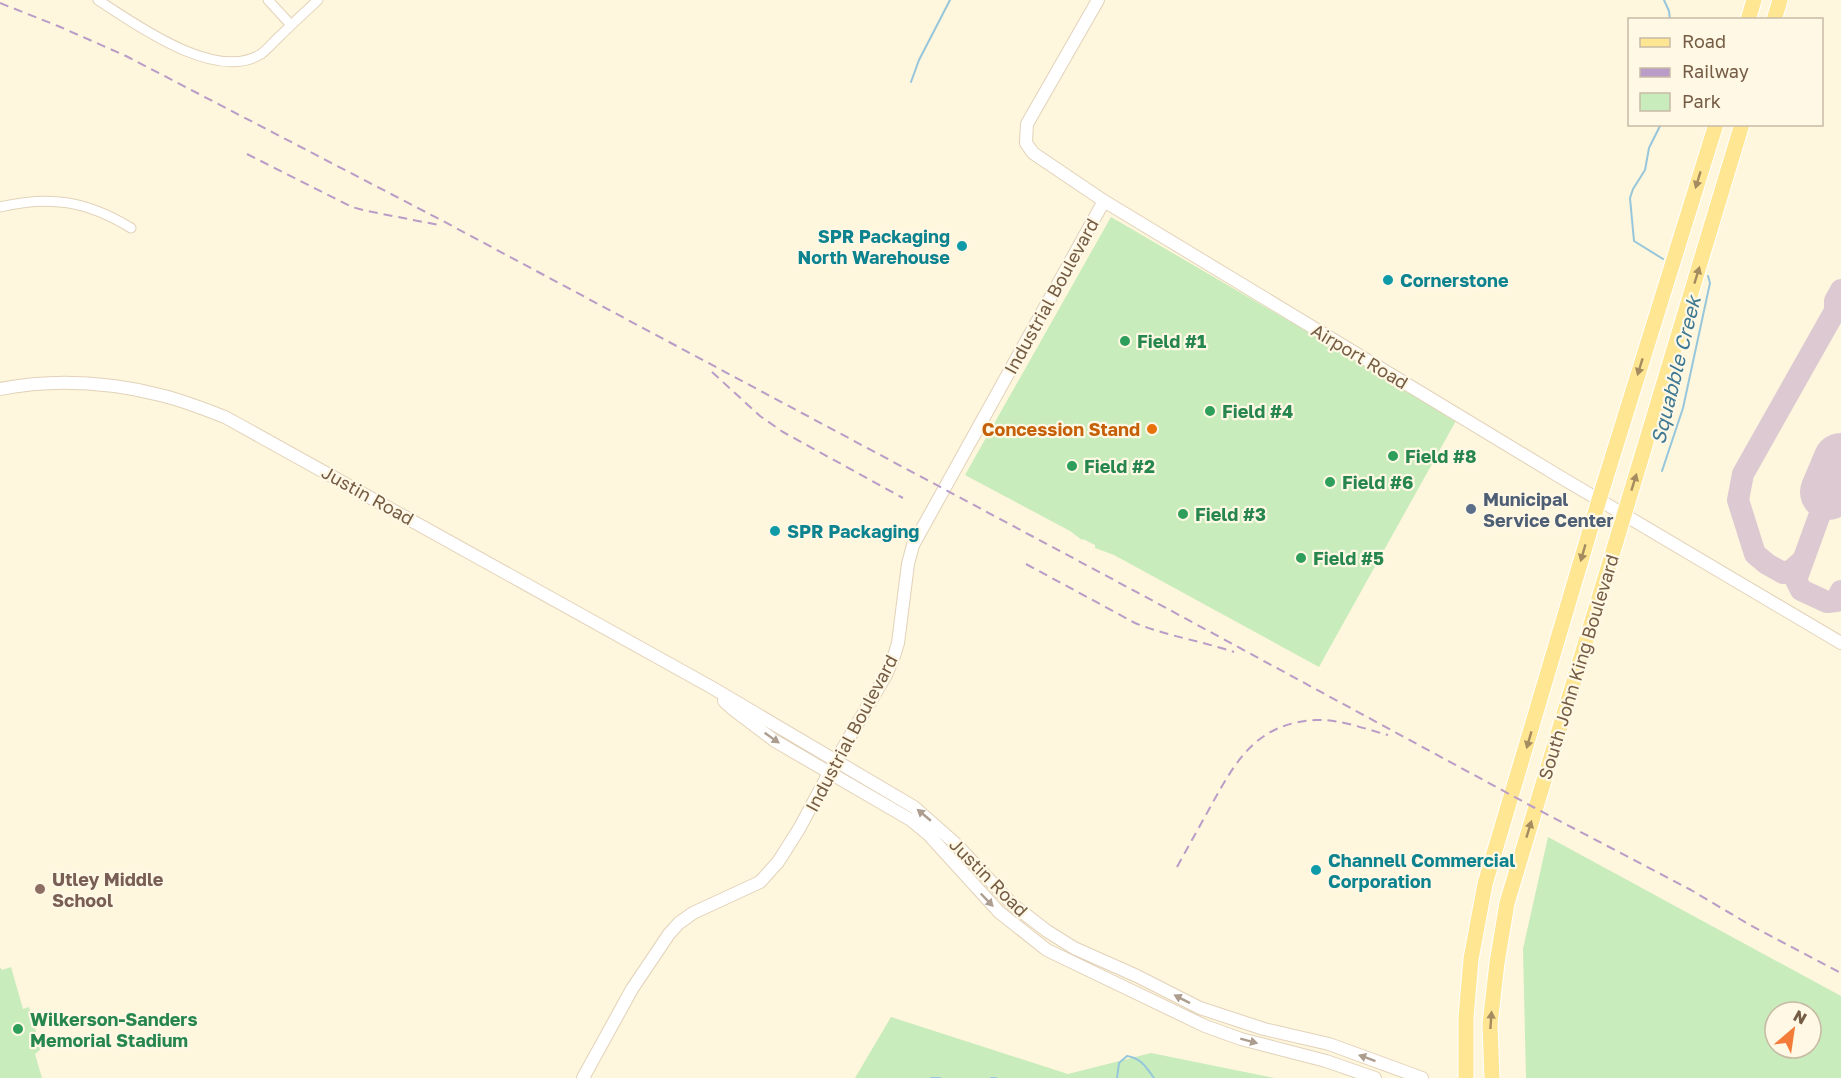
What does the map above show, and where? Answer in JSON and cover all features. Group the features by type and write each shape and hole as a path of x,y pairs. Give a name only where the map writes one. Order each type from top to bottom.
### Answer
{"main road":[{"path":"1749,18 1754,0"},
{"path":"1775,18 1780,0"},
{"name":"South John King Boulevard","path":"1466,1078 1466,1017 1471,959 1485,884 1599,500 1715,126"},
{"name":"South John King Boulevard","path":"1492,1078 1490,1024 1507,903 1741,126"}],"street":[{"path":"98,0 143,29 182,49 205,58 225,62 245,61 261,54 318,0"},
{"path":"268,0 291,25"},
{"name":"Airport Road","path":"1098,0 1027,124 1026,143 1041,160 1104,201 1599,500 1841,643"},
{"path":"0,207 48,200 69,202 98,210 130,228"},
{"name":"Industrial Boulevard","path":"583,1078 632,988 661,943 679,923 693,913 760,882 799,830 829,772 886,675 894,656 913,545 1104,201"},
{"name":"Justin Road","path":"0,389 66,382 135,390 162,395 225,417 711,687 914,807 957,844 1012,904 1074,948 1137,976 1200,1008 1264,1029 1329,1044 1422,1078"},
{"name":"Justin Road","path":"711,687 734,710 775,741 911,820 928,834 999,912 1047,950 1205,1026 1241,1039 1326,1061 1375,1078"},
{"path":"946,854 957,844"}],"green space":[{"path":"1111,217 1457,419 1319,667 1114,555 1095,548 1095,545 965,475"},
{"path":"1548,837 1841,996 1841,1078 1526,1078 1523,949"},
{"name":"Wilkerson-Sanders Memorial Stadium","path":"0,967 2,970 11,967 23,1009 29,1007 41,1049 35,1054 42,1078 0,1078"},
{"path":"891,1017 1068,1074 1151,1053 1275,1078 855,1078"}],"waterway":[{"path":"911,82 919,60 950,0"},
{"name":"Squabble Creek","path":"1664,0 1670,18"},
{"name":"Squabble Creek","path":"1660,126 1649,148 1645,170 1630,198 1634,241 1663,259"},
{"name":"Squabble Creek","path":"1662,471 1683,408 1710,283 1708,276"},
{"path":"1117,1078 1119,1063 1127,1056 1140,1061 1154,1078"},
{"path":"931,1078 940,1078"},
{"path":"991,1078 996,1078"}],"taxiway":[{"path":"1802,561 1792,570 1783,573 1755,554 1738,500 1743,474 1835,311 1835,301 1841,290"},
{"path":"1828,492 1796,580 1801,590 1827,602 1836,601 1841,591"}],"runway":[{"path":"1828,492 1841,461"}],"railway":[{"path":"0,3 126,56 441,220 1691,890 1750,925 1841,973"},
{"path":"247,154 352,207 439,225"},
{"path":"712,372 760,416 783,432 903,498"},
{"path":"1026,564 1135,623 1234,652"},
{"path":"1177,867 1232,771 1252,745 1265,735 1279,728 1316,720 1343,723 1388,735"}],"place":[{"name":"SPR Packaging North Warehouse","path":"962,246"},
{"name":"Cornerstone","path":"1388,280"},
{"name":"Field #1","path":"1125,341"},
{"name":"Field #4","path":"1210,411"},
{"name":"Concession Stand","path":"1152,429"},
{"name":"Field #8","path":"1393,456"},
{"name":"Field #2","path":"1072,466"},
{"name":"Field #6","path":"1330,482"},
{"name":"Municipal Service Center","path":"1471,509"},
{"name":"Field #3","path":"1183,514"},
{"name":"SPR Packaging","path":"775,531"},
{"name":"Field #5","path":"1301,558"},
{"name":"Channell Commercial Corporation","path":"1316,870"},
{"name":"Utley Middle School","path":"40,889"},
{"name":"Wilkerson-Sanders Memorial Stadium","path":"18,1029"}]}
